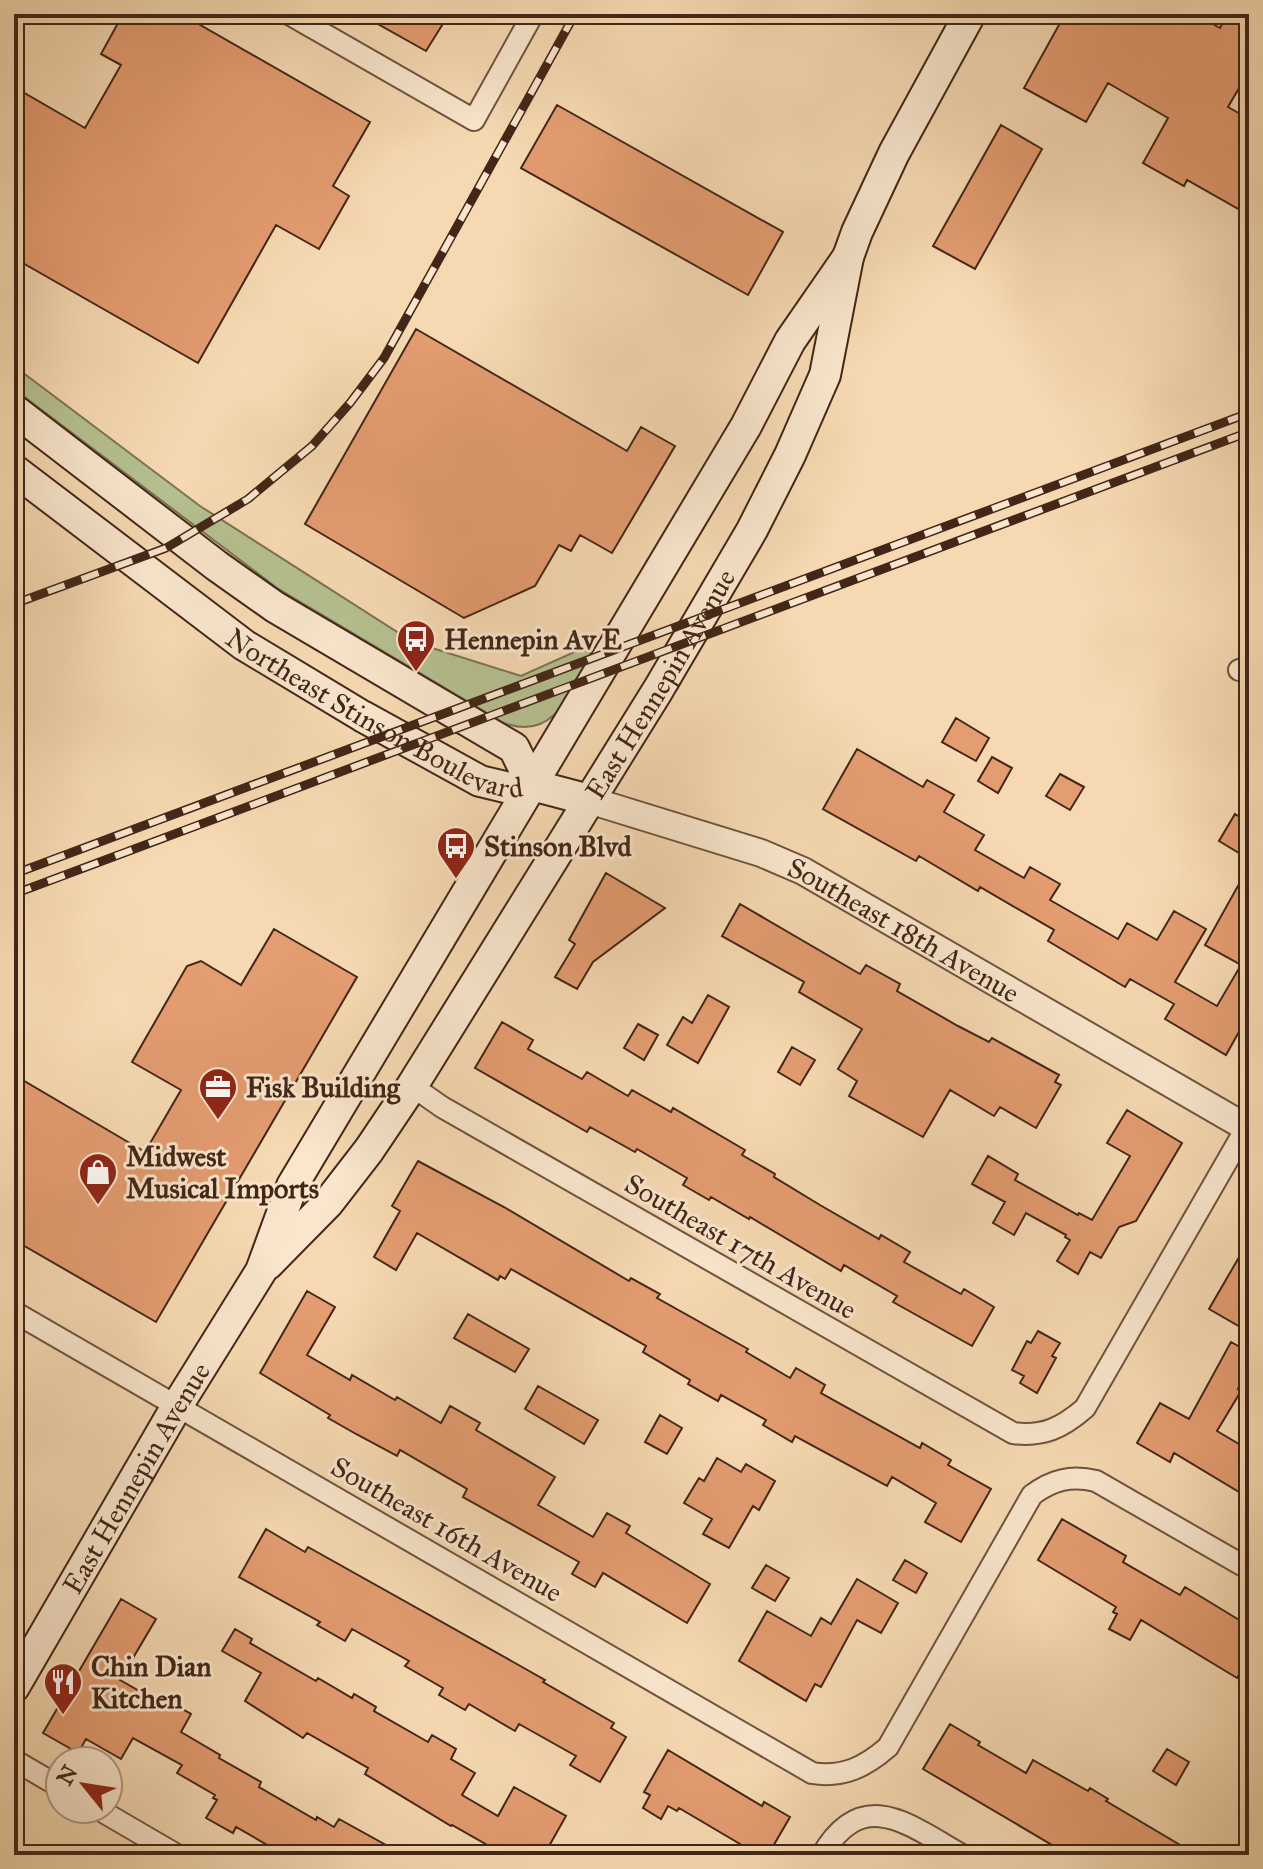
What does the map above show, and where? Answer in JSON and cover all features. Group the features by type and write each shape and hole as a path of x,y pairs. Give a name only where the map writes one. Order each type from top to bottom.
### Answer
{"main road":[{"name":"East Hennepin Avenue","path":"14,1687 177,1406 261,1271 292,1186 746,426 790,341 848,257 894,153 970,14"},
{"name":"East Hennepin Avenue","path":"261,1271 328,1203 412,1086 752,530 790,455 825,375 848,257"},
{"name":"Northeast Stinson Boulevard","path":"14,410 275,607 514,748 532,785 509,788 480,781 270,661 244,645 14,470"},
{"name":"Southeast 18th Avenue","path":"532,785 589,800"}],"street":[{"path":"289,14 474,120 533,14"},
{"name":"Southeast 18th Avenue","path":"589,800 761,853 803,871 1248,1127"},
{"name":"Southeast 17th Avenue","path":"412,1086 456,1115 1013,1433 1036,1435 1069,1422 1085,1408 1248,1127"},
{"name":"Southeast 16th Avenue","path":"14,1312 812,1773 831,1776 857,1769 888,1747 1032,1495 1045,1486 1080,1477 1096,1481 1249,1569"},
{"path":"14,1760 44,1778"},
{"path":"822,1855 833,1836 865,1816 880,1814 898,1818 962,1855"},
{"path":"124,1824 177,1855"}],"green space":[{"path":"14,366 200,506 413,642 521,676 581,649 591,653 568,696 560,709 537,725 522,727 504,723 277,588 14,389"}],"building":[{"path":"123,14 181,14 370,122 333,186 349,196 319,249 276,225 198,363 14,258 14,87 85,128 121,65 101,54"},
{"path":"360,14 449,14 426,51"},
{"path":"1065,14 1195,14 1220,28 1228,14 1249,14 1249,71 1228,107 1249,119 1249,215 1187,180 1184,186 1143,163 1168,118 1108,83 1086,122 1024,88"},
{"path":"557,105 783,232 748,295 521,168"},
{"path":"1001,125 1042,149 975,269 933,246"},
{"path":"416,329 627,451 641,427 675,446 612,553 580,535 571,551 559,545 535,586 464,618 305,524"},
{"path":"956,718 989,738 976,761 942,742"},
{"path":"857,749 923,787 927,780 954,795 944,812 984,835 975,850 1024,878 1030,867 1060,884 1050,900 1118,939 1127,923 1157,940 1174,911 1206,929 1175,982 1217,1006 1241,965 1205,945 1249,866 1249,1014 1226,1055 1165,1019 1174,1004 1130,979 1125,987 1048,941 1054,930 980,887 978,891 919,856 916,861 823,809"},
{"path":"992,757 1012,768 998,793 978,781"},
{"path":"1060,774 1084,787 1070,810 1046,796"},
{"path":"1235,814 1249,823 1249,859 1219,841"},
{"path":"606,873 665,908 593,962 577,989 555,977 575,944 569,940"},
{"path":"740,904 860,974 866,965 900,984 897,991 958,1026 989,1042 992,1038 1059,1075 1055,1082 1061,1085 1036,1128 1000,1107 994,1116 950,1090 923,1137 849,1096 857,1081 838,1069 862,1029 799,992 804,982 722,936"},
{"name":"Fisk Building","path":"274,929 357,977 156,1322 14,1240 14,1075 145,1152 181,1090 132,1062 187,966 201,961 241,985"},
{"path":"708,995 729,1007 698,1063 667,1045 683,1017 692,1023"},
{"path":"502,1022 533,1040 528,1049 582,1079 587,1072 628,1096 632,1090 671,1112 673,1108 745,1150 742,1155 820,1205 879,1239 881,1235 910,1252 904,1262 961,1294 964,1289 994,1307 972,1346 893,1302 897,1296 844,1265 841,1271 750,1217 683,1185 687,1178 637,1149 635,1152 590,1127 587,1132 475,1068"},
{"path":"638,1024 658,1035 644,1060 624,1048"},
{"path":"792,1047 815,1060 800,1085 778,1072"},
{"path":"1127,1110 1182,1143 1136,1221 1119,1227 1101,1258 1090,1252 1078,1274 1057,1261 1070,1240 1066,1235 1026,1213 1014,1235 993,1223 1005,1202 972,1184 988,1156 1018,1174 1015,1180 1092,1220 1130,1156 1107,1143"},
{"path":"418,1161 504,1207 629,1281 631,1278 660,1294 657,1298 748,1349 746,1352 790,1378 796,1368 825,1385 821,1393 920,1448 922,1443 951,1460 948,1465 991,1489 961,1542 925,1522 936,1503 892,1477 887,1486 795,1436 792,1442 763,1425 766,1420 721,1395 718,1401 688,1384 690,1380 643,1352 646,1346 511,1269 505,1279 500,1276 498,1280 417,1233 396,1270 374,1257 400,1211 392,1206"},
{"path":"1249,1240 1249,1332 1209,1309"},
{"path":"307,1291 335,1307 307,1355 350,1380 352,1375 395,1400 397,1397 441,1423 450,1406 480,1423 476,1430 555,1477 538,1505 593,1537 607,1513 630,1526 626,1533 710,1584 687,1623 603,1573 595,1587 572,1574 579,1562 463,1497 467,1489 400,1450 397,1456 356,1434 260,1373"},
{"path":"468,1314 529,1349 515,1372 454,1338"},
{"path":"1038,1331 1060,1343 1052,1356 1056,1358 1037,1393 1020,1383 1024,1376 1012,1370 1027,1341 1031,1343"},
{"path":"1231,1342 1249,1352 1249,1369 1238,1389 1241,1391 1217,1431 1249,1450 1249,1498 1174,1453 1170,1462 1137,1443 1160,1403 1189,1419"},
{"path":"538,1386 598,1420 584,1444 525,1409"},
{"path":"660,1415 682,1428 667,1454 645,1442"},
{"path":"717,1458 741,1472 746,1464 775,1481 759,1510 753,1506 729,1548 703,1534 712,1519 684,1503 699,1478 704,1481"},
{"path":"1062,1519 1126,1556 1123,1562 1180,1595 1185,1587 1249,1626 1249,1678 1240,1673 1237,1678 1141,1620 1130,1640 1109,1629 1117,1614 1113,1612 1116,1607 1038,1560"},
{"path":"266,1529 305,1552 308,1547 545,1680 543,1682 614,1723 611,1728 626,1737 600,1782 570,1765 576,1756 519,1724 515,1731 469,1704 465,1710 439,1695 443,1688 405,1666 409,1661 352,1629 345,1641 317,1625 320,1622 239,1577"},
{"path":"905,1560 927,1573 916,1593 893,1580"},
{"path":"766,1565 789,1578 775,1601 752,1588"},
{"path":"857,1579 898,1603 881,1633 857,1620 821,1687 815,1684 806,1701 739,1661 767,1611 811,1636 821,1618 831,1624"},
{"path":"121,1599 156,1619 120,1680 164,1705 166,1700 191,1714 181,1732 261,1782 259,1787 316,1820 317,1817 334,1827 339,1819 404,1855 285,1855 236,1827 233,1833 206,1818 217,1800 213,1798 215,1795 177,1773 182,1765 133,1738 124,1754 124,1745 96,1745 86,1739 83,1745 64,1745 43,1733"},
{"path":"235,1629 252,1639 250,1643 316,1681 318,1678 352,1698 354,1694 376,1707 374,1711 428,1742 432,1735 456,1749 451,1759 475,1773 462,1795 498,1816 514,1787 566,1816 544,1855 505,1855 365,1774 368,1768 307,1733 303,1738 245,1701 261,1673 222,1651"},
{"path":"950,1724 980,1742 978,1745 1026,1773 1033,1760 1088,1791 1090,1788 1108,1799 1106,1801 1197,1855 1069,1855 923,1769"},
{"path":"1167,1749 1189,1762 1176,1785 1153,1771"},
{"path":"668,1750 762,1806 764,1802 790,1817 768,1855 733,1855 740,1844 679,1808 677,1811 668,1806 661,1819 643,1808 650,1795 644,1792"}],"railway":[{"path":"14,604 166,548 248,499 312,446 384,358 575,14"},
{"path":"14,874 1249,413"},
{"path":"14,894 1249,432"}],"place":[{"name":"Hennepin Av E","path":"416,673"},
{"name":"Stinson Blvd","path":"456,880"},
{"name":"Fisk Building","path":"218,1121"},
{"name":"Midwest Musical Imports","path":"98,1206"},
{"name":"Chin Dian Kitchen","path":"63,1716"}]}
